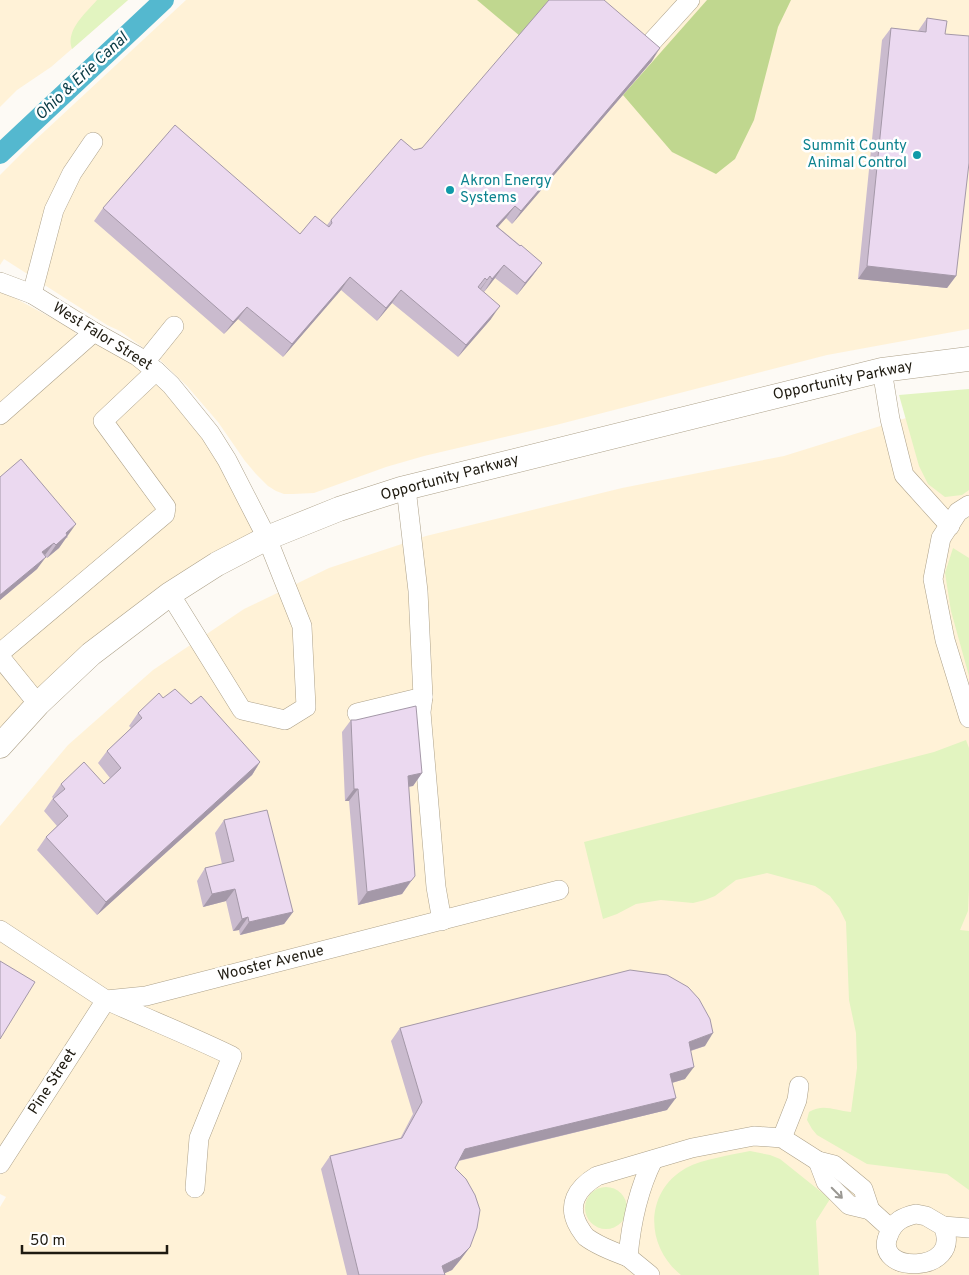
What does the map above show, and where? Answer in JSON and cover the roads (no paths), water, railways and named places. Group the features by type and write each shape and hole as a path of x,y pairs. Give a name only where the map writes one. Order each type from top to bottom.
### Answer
{"main road":[{"name":"Opportunity Parkway","path":"0,746 38,704 91,654 170,594 217,564 267,538 339,509 406,488 882,370 969,359"}],"street":[{"path":"649,45 690,0"},
{"path":"32,294 54,210 72,173 93,142"},
{"name":"West Falor Street","path":"0,282 32,294 94,332 121,346 151,366 171,385 210,434 227,460 267,538 302,626 306,707 285,720 242,710 170,594"},
{"path":"38,704 0,655 164,514 166,506 103,421 151,366 174,326"},
{"path":"0,415 94,332"},
{"path":"882,370 890,419 904,475 950,526"},
{"path":"406,488 418,591 423,697 422,721 436,887 442,921"},
{"path":"969,505 958,512 941,538 933,579 945,640 969,718"},
{"path":"357,713 423,697"},
{"name":"Wooster Avenue","path":"106,1000 146,996 558,890"},
{"path":"0,930 106,1000 181,1031 232,1056 200,1138 195,1188"},
{"name":"Pine Street","path":"0,1164 106,1000"},
{"path":"782,1138 798,1100 799,1086"},
{"path":"650,1275 628,1257 584,1236 574,1218 573,1208 584,1184 597,1176 692,1148 754,1136 782,1138 818,1161 826,1182 849,1205 870,1210 891,1229"},
{"path":"628,1257 634,1217 643,1180 653,1160"},
{"path":"942,1226 947,1246 945,1256 932,1271 913,1275 903,1272 889,1258 886,1248 887,1238 891,1229 902,1219 916,1214 926,1216 942,1226 969,1228"}],"waterway":[{"name":"Ohio & Erie Canal","path":"0,154 164,0"}],"place":[{"name":"Summit County Animal Control","path":"917,155"},
{"name":"Akron Energy Systems","path":"450,190"}]}
